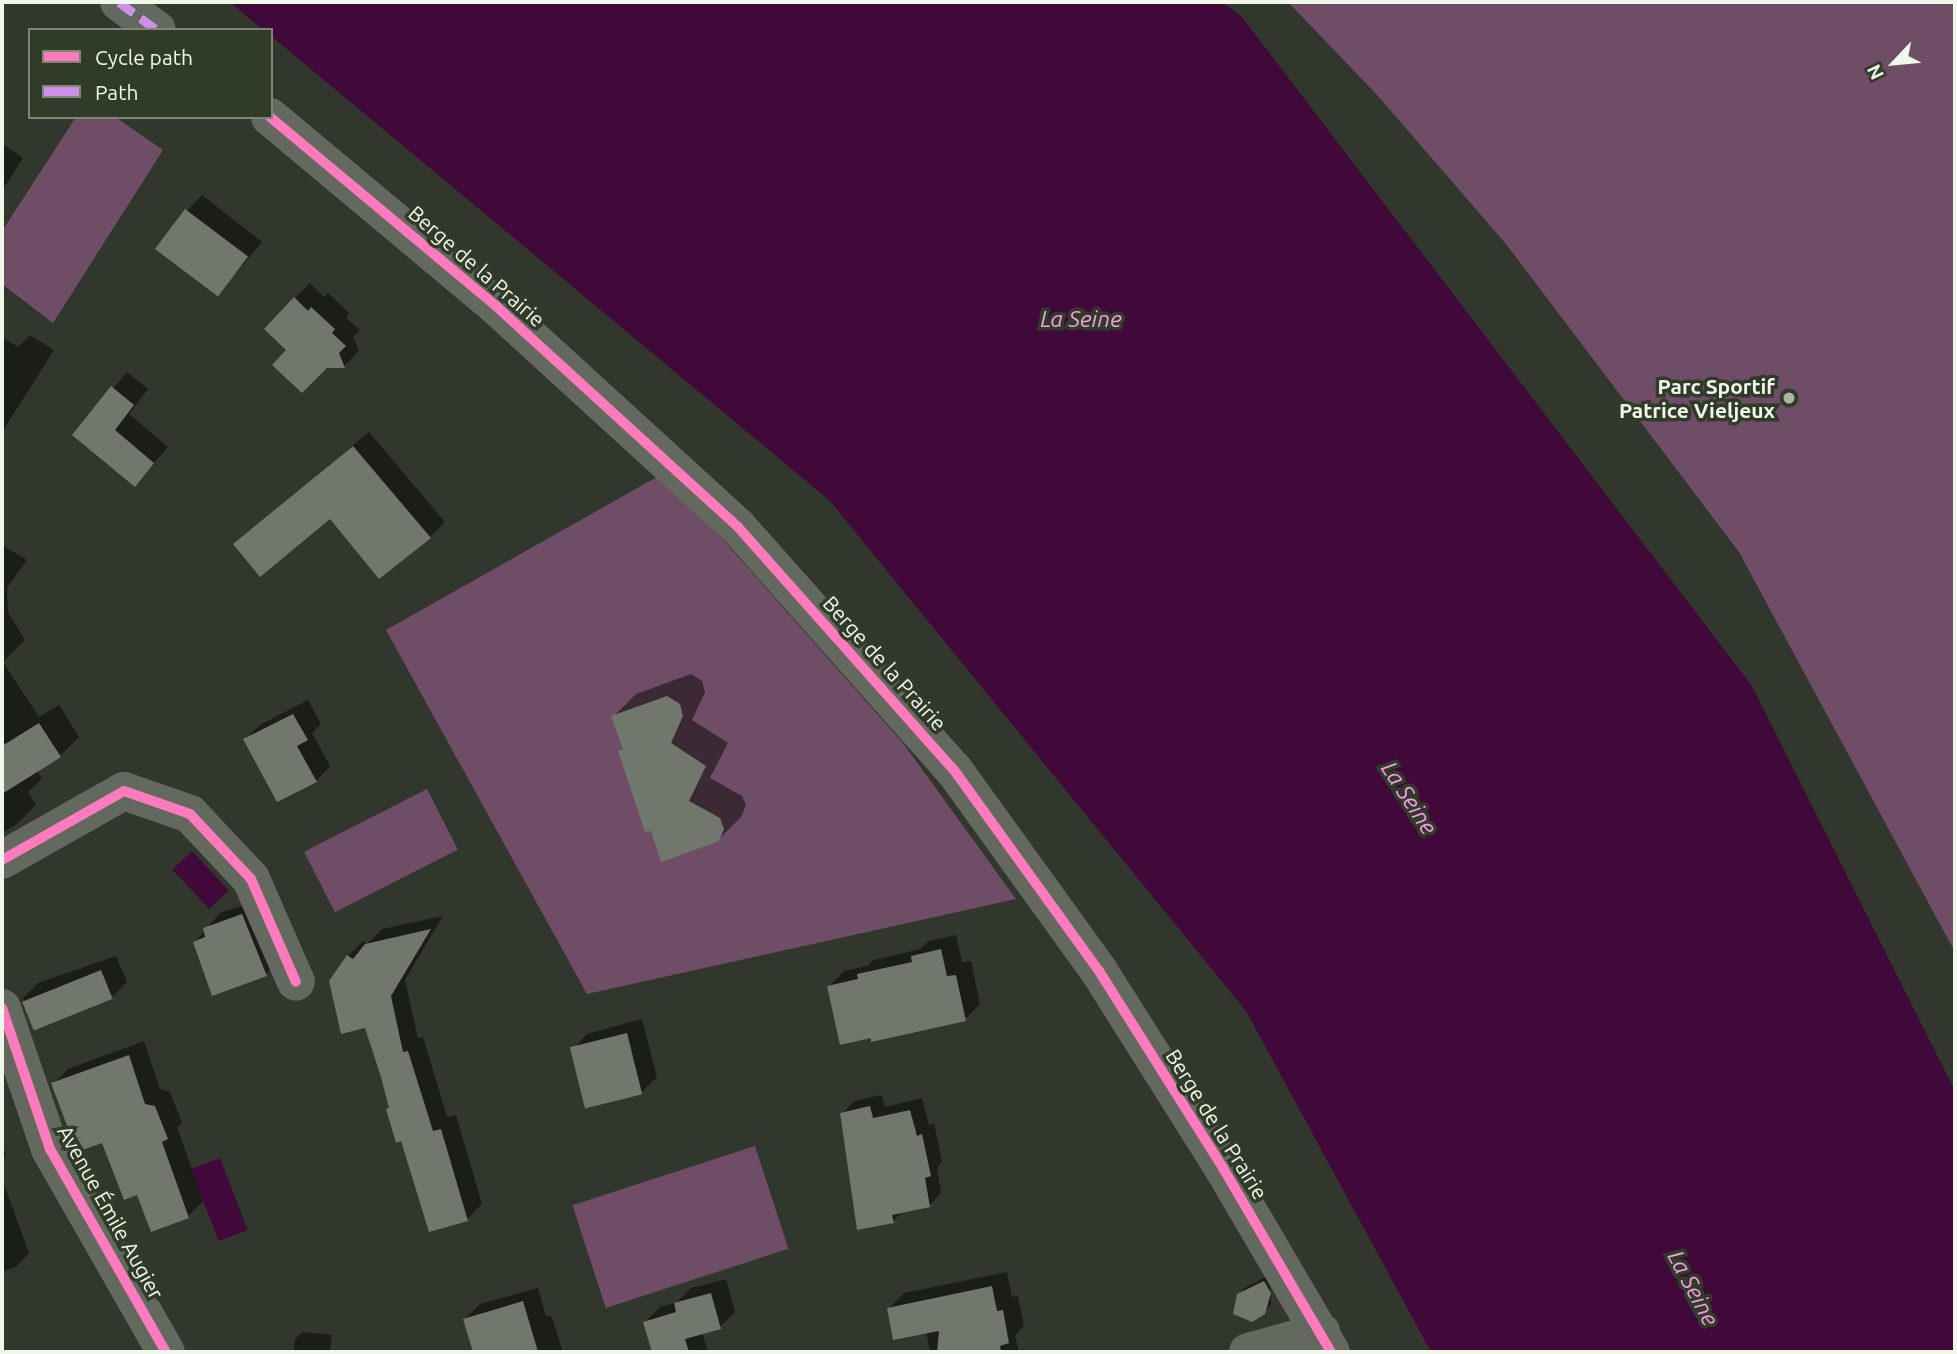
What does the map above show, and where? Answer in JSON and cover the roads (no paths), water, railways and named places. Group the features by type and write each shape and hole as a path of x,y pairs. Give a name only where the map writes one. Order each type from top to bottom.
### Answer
{"street":[{"path":"119,2 154,28"},
{"name":"Berge de la Prairie","path":"272,119 496,306 738,527 954,770 1099,971 1326,1342"},
{"path":"2,860 124,791 190,814 251,879 296,982"},
{"name":"Avenue Émile Augier","path":"2,1008 50,1149 166,1352"},
{"path":"1248,1352 1326,1342"}],"water":[{"name":"La Seine","path":"230,2 1222,2 1242,17 1752,686 1955,1091 1955,1352 1431,1352 1246,1011 829,500 273,38 273,28 261,28"},
{"path":"192,851 229,890 209,909 172,869"},
{"path":"220,1158 248,1230 219,1241 191,1169"}],"place":[{"name":"Parc Sportif Patrice Vieljeux","path":"1789,398"}]}
